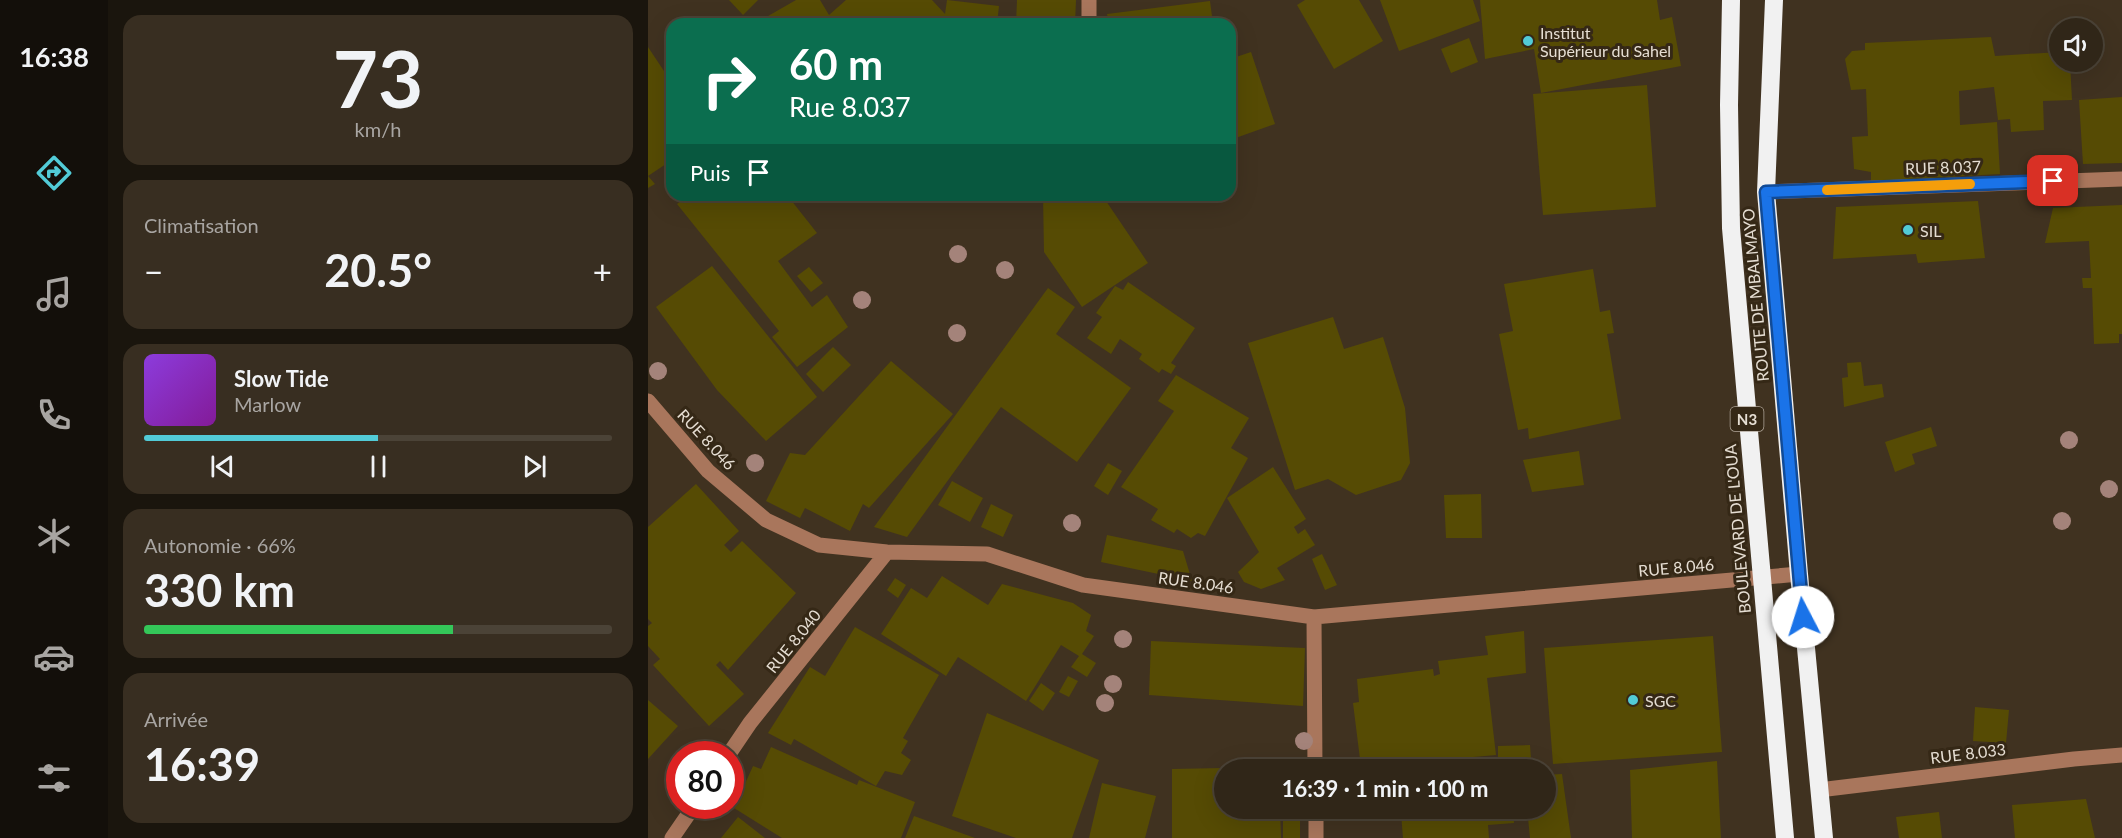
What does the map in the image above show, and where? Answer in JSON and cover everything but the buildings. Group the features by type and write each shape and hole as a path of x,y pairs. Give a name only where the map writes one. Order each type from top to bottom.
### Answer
{"highway":[{"name":"BOULEVARD DE L'OUA","path":"1731,0 1729,105 1731,228 1785,838"},
{"name":"ROUTE DE MBALMAYO","path":"1773,0 1766,192 1824,838"}],"street":[{"path":"1089,0 1089,18"},
{"name":"RUE 8.037","path":"1766,192 2122,179"},
{"name":"RUE 8.046","path":"648,401 708,471 766,520 819,545 887,552 987,554 1083,585 1314,616 1799,574"},
{"name":"RUE 8.040","path":"738,741 887,552"},
{"path":"1314,616 1315,759"},
{"name":"RUE 8.033","path":"1819,790 2122,755"},
{"path":"672,838 685,819"},
{"path":"1316,819 1316,838"}],"slow traffic":[{"path":"1827,190 1970,184"}],"place":[{"name":"Institut Supérieur du Sahel","path":"1528,41"},
{"name":"SIL","path":"1908,230"},
{"name":"SGC","path":"1633,700"}],"route":[{"path":"1803,617 1766,192 2053,181"}]}
